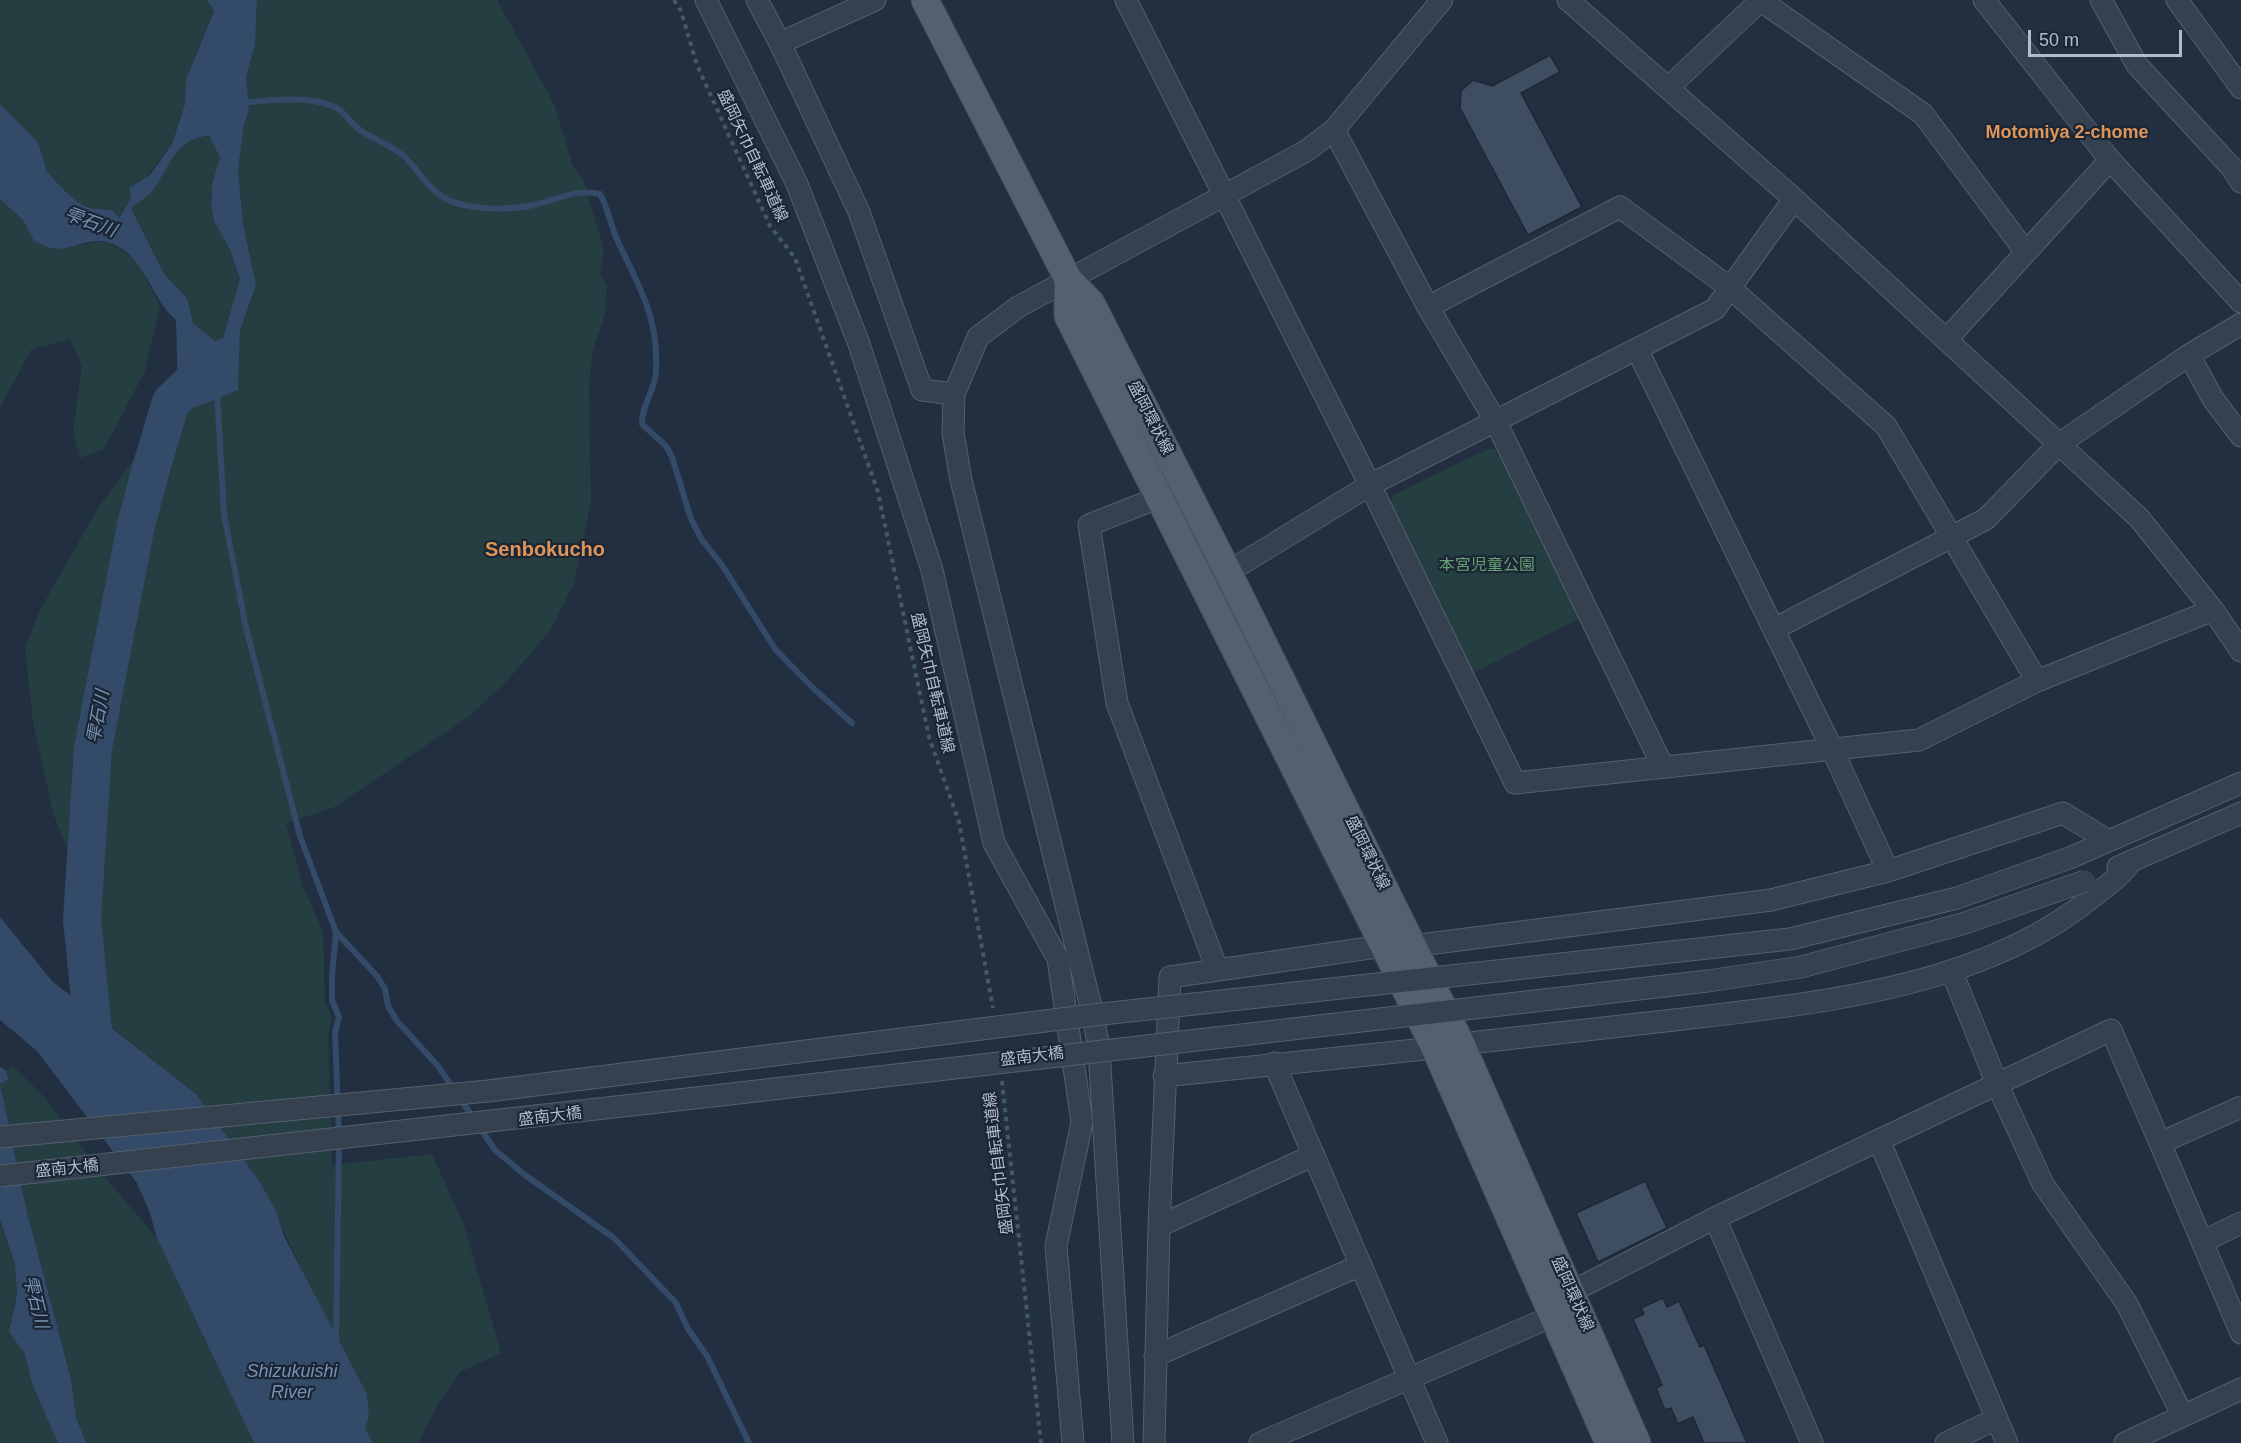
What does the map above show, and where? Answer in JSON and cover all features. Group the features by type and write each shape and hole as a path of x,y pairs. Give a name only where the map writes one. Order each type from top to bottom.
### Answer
{"main road":[{"name":"盛岡環状線","path":"925,0 1068,279 1091,303 1228,572 1461,1044 1637,1443"},
{"name":"盛岡環状線","path":"1068,279 1068,316 1435,1048 1608,1443"}],"street":[{"path":"706,0 797,184 859,344 932,570 994,843 1058,959 1082,1122 1056,1246 1073,1443"},
{"path":"757,0 780,43 859,212 922,390 954,394"},
{"path":"780,43 875,0"},
{"path":"1126,0 1370,485 1515,783 1919,740 2037,681 2213,610"},
{"path":"1124,1443 1099,1049 1069,916 985,586 961,480 953,433 954,394 978,338 1018,307 1306,151 1334,130 1442,0"},
{"path":"1568,0 1794,199 2139,518 2213,610 2241,651"},
{"path":"1668,88 1760,0 1923,114 2025,251"},
{"path":"1984,0 2110,160 2241,302"},
{"path":"2101,0 2137,65 2232,168 2241,182"},
{"path":"2176,0 2241,88"},
{"path":"1334,130 1428,307 1496,422 1663,767"},
{"path":"1946,340 2110,160"},
{"path":"1228,572 1370,485 1715,309 1729,286 1794,199"},
{"path":"1428,307 1620,207 1729,286 1886,426 2037,681"},
{"path":"1774,629 1986,519 2059,444 2189,355 2241,324"},
{"path":"1637,349 1832,749 1888,871"},
{"path":"2189,355 2213,399 2241,436"},
{"path":"1160,497 1089,525 1117,703 1217,969"},
{"name":"盛南大橋","path":"0,1137 488,1091 1093,1015 1790,939 1957,898 2072,857 2241,783"},
{"path":"1412,946 1771,900 1888,871 2063,813 2107,840"},
{"name":"盛南大橋","path":"0,1176 502,1122 1099,1049 1708,981 1801,967 1962,924 2085,881 2241,813"},
{"path":"1461,1044 1794,1006 1952,972 2016,946 2075,912 2125,871 2131,861"},
{"path":"1154,1443 1164,1076 1170,977 1383,946"},
{"path":"1952,972 1997,1084 2043,1184 2127,1304 2183,1416"},
{"path":"1571,1292 1715,1218 2111,1029 2241,1333"},
{"path":"1164,1076 1435,1048"},
{"path":"1274,1063 1437,1443"},
{"path":"2160,1143 2241,1107"},
{"path":"1879,1140 2007,1443"},
{"path":"1159,1226 1314,1155"},
{"path":"1715,1218 1812,1443"},
{"path":"2202,1242 2241,1223"},
{"path":"1155,1356 1361,1265"},
{"path":"1260,1443 1553,1316"},
{"path":"2125,1443 2241,1389"},
{"path":"1946,1443 1996,1419"}],"path":[{"name":"盛岡矢巾自転車道線","path":"674,0 681,11 697,65 770,226 795,258 878,492 929,737 959,822 994,1018"},
{"name":"盛岡矢巾自転車道線","path":"1001,1076 1041,1443"}],"green space":[{"path":"0,0 207,0 214,10 186,78 185,104 172,144 147,177 130,188 131,197 118,219 112,210 89,208 77,202 64,190 47,172 38,142 0,104"},
{"path":"257,0 497,0 555,106 573,166 583,179 604,250 600,275 607,285 605,314 593,350 589,386 591,503 574,583 550,631 506,682 467,718 333,808 286,823 303,887 323,931 325,1001 332,1020 328,1035 332,1165 432,1154 464,1225 501,1353 460,1372 438,1404 418,1443 373,1443 364,1429 369,1416 367,1394 317,1300 260,1182 196,1094 85,1006 76,922 78,876 53,813 33,722 25,648 40,610 98,508 139,452 164,409 175,429 175,409 181,401 199,406 238,390 240,331 256,285 243,223 238,170 244,125 249,110 246,77 255,45"},
{"path":"209,136 220,157 210,196 214,221 230,250 240,279 223,338 215,342 193,323 187,298 164,274 131,207 151,192 180,148 196,139"},
{"path":"0,199 23,220 34,241 57,249 107,242 130,256 140,266 160,306 145,371 104,449 80,458 73,432 82,365 70,339 31,350 0,408"},
{"name":"本宮児童公園","path":"1490,448 1498,451 1581,618 1473,673 1390,507 1393,495"},
{"path":"13,1066 45,1098 103,1175 157,1238 254,1443 86,1443 76,1417 71,1379 27,1212 0,1084 9,1079 5,1070"},
{"path":"0,1219 15,1265 17,1295 10,1325 13,1337 25,1354 32,1384 58,1443 0,1443"}],"water":[{"path":"207,0 257,0 255,45 246,77 249,110 244,125 238,170 243,223 256,285 240,331 238,390 199,406 193,407 186,401 181,401 175,409 174,430 158,404 164,397 178,391 176,320 159,300 139,266 120,248 101,241 56,249 34,241 23,220 0,199 0,104 38,142 47,172 64,190 77,202 89,208 112,210 119,218 131,198 129,188 150,175 172,144 185,104 186,79 214,11","holes":["209,136 220,157 212,185 211,204 214,221 230,250 240,279 223,338 215,341 193,323 187,298 164,274 131,208 151,193 175,155 188,142"]},
{"name":"Shizukuishi River","path":"0,917 52,981 196,1094 260,1182 276,1211 284,1236 367,1394 369,1416 365,1429 373,1443 254,1443 157,1238 150,1213 137,1183 37,1051 0,1020"},
{"path":"0,1067 5,1070 9,1079 0,1084"},
{"path":"0,1084 27,1212 71,1379 76,1417 86,1443 58,1443 32,1384 25,1354 9,1332 17,1295 15,1265 0,1219"}],"building":[{"path":"1550,55 1560,72 1521,93 1582,207 1528,235 1460,108 1461,91 1473,80 1492,86"},
{"path":"1645,1181 1667,1228 1598,1262 1576,1213"},
{"path":"1663,1298 1667,1307 1679,1301 1700,1347 1704,1345 1747,1443 1704,1443 1693,1417 1678,1424 1671,1408 1665,1410 1656,1388 1662,1385 1633,1319 1644,1314 1641,1308"}],"waterway":[{"path":"241,103 292,99 330,105 340,110 360,130 401,154 434,190 456,203 484,208 515,208 583,192 600,194 616,237 639,286 654,334 656,372 642,417 642,424 666,446 672,457 691,519 702,540 722,565 775,649 852,723"},
{"name":"雫石川","path":"96,1060 82,919 93,748 136,525 152,465 171,402 197,377"},
{"path":"217,391 224,514 246,628 300,836 336,932 377,976 385,989 388,1006 397,1021 438,1066 454,1090"},
{"path":"336,932 332,1000 339,1017 335,1033 339,1134"},
{"path":"460,1099 475,1120"},
{"path":"480,1128 495,1150 525,1175 614,1238 676,1303 688,1329 707,1356 749,1443"},
{"path":"336,1343 339,1144"}],"district":[{"name":"Motomiya 2-chome","path":"2067,133"},
{"name":"Senbokucho","path":"545,550"}]}
